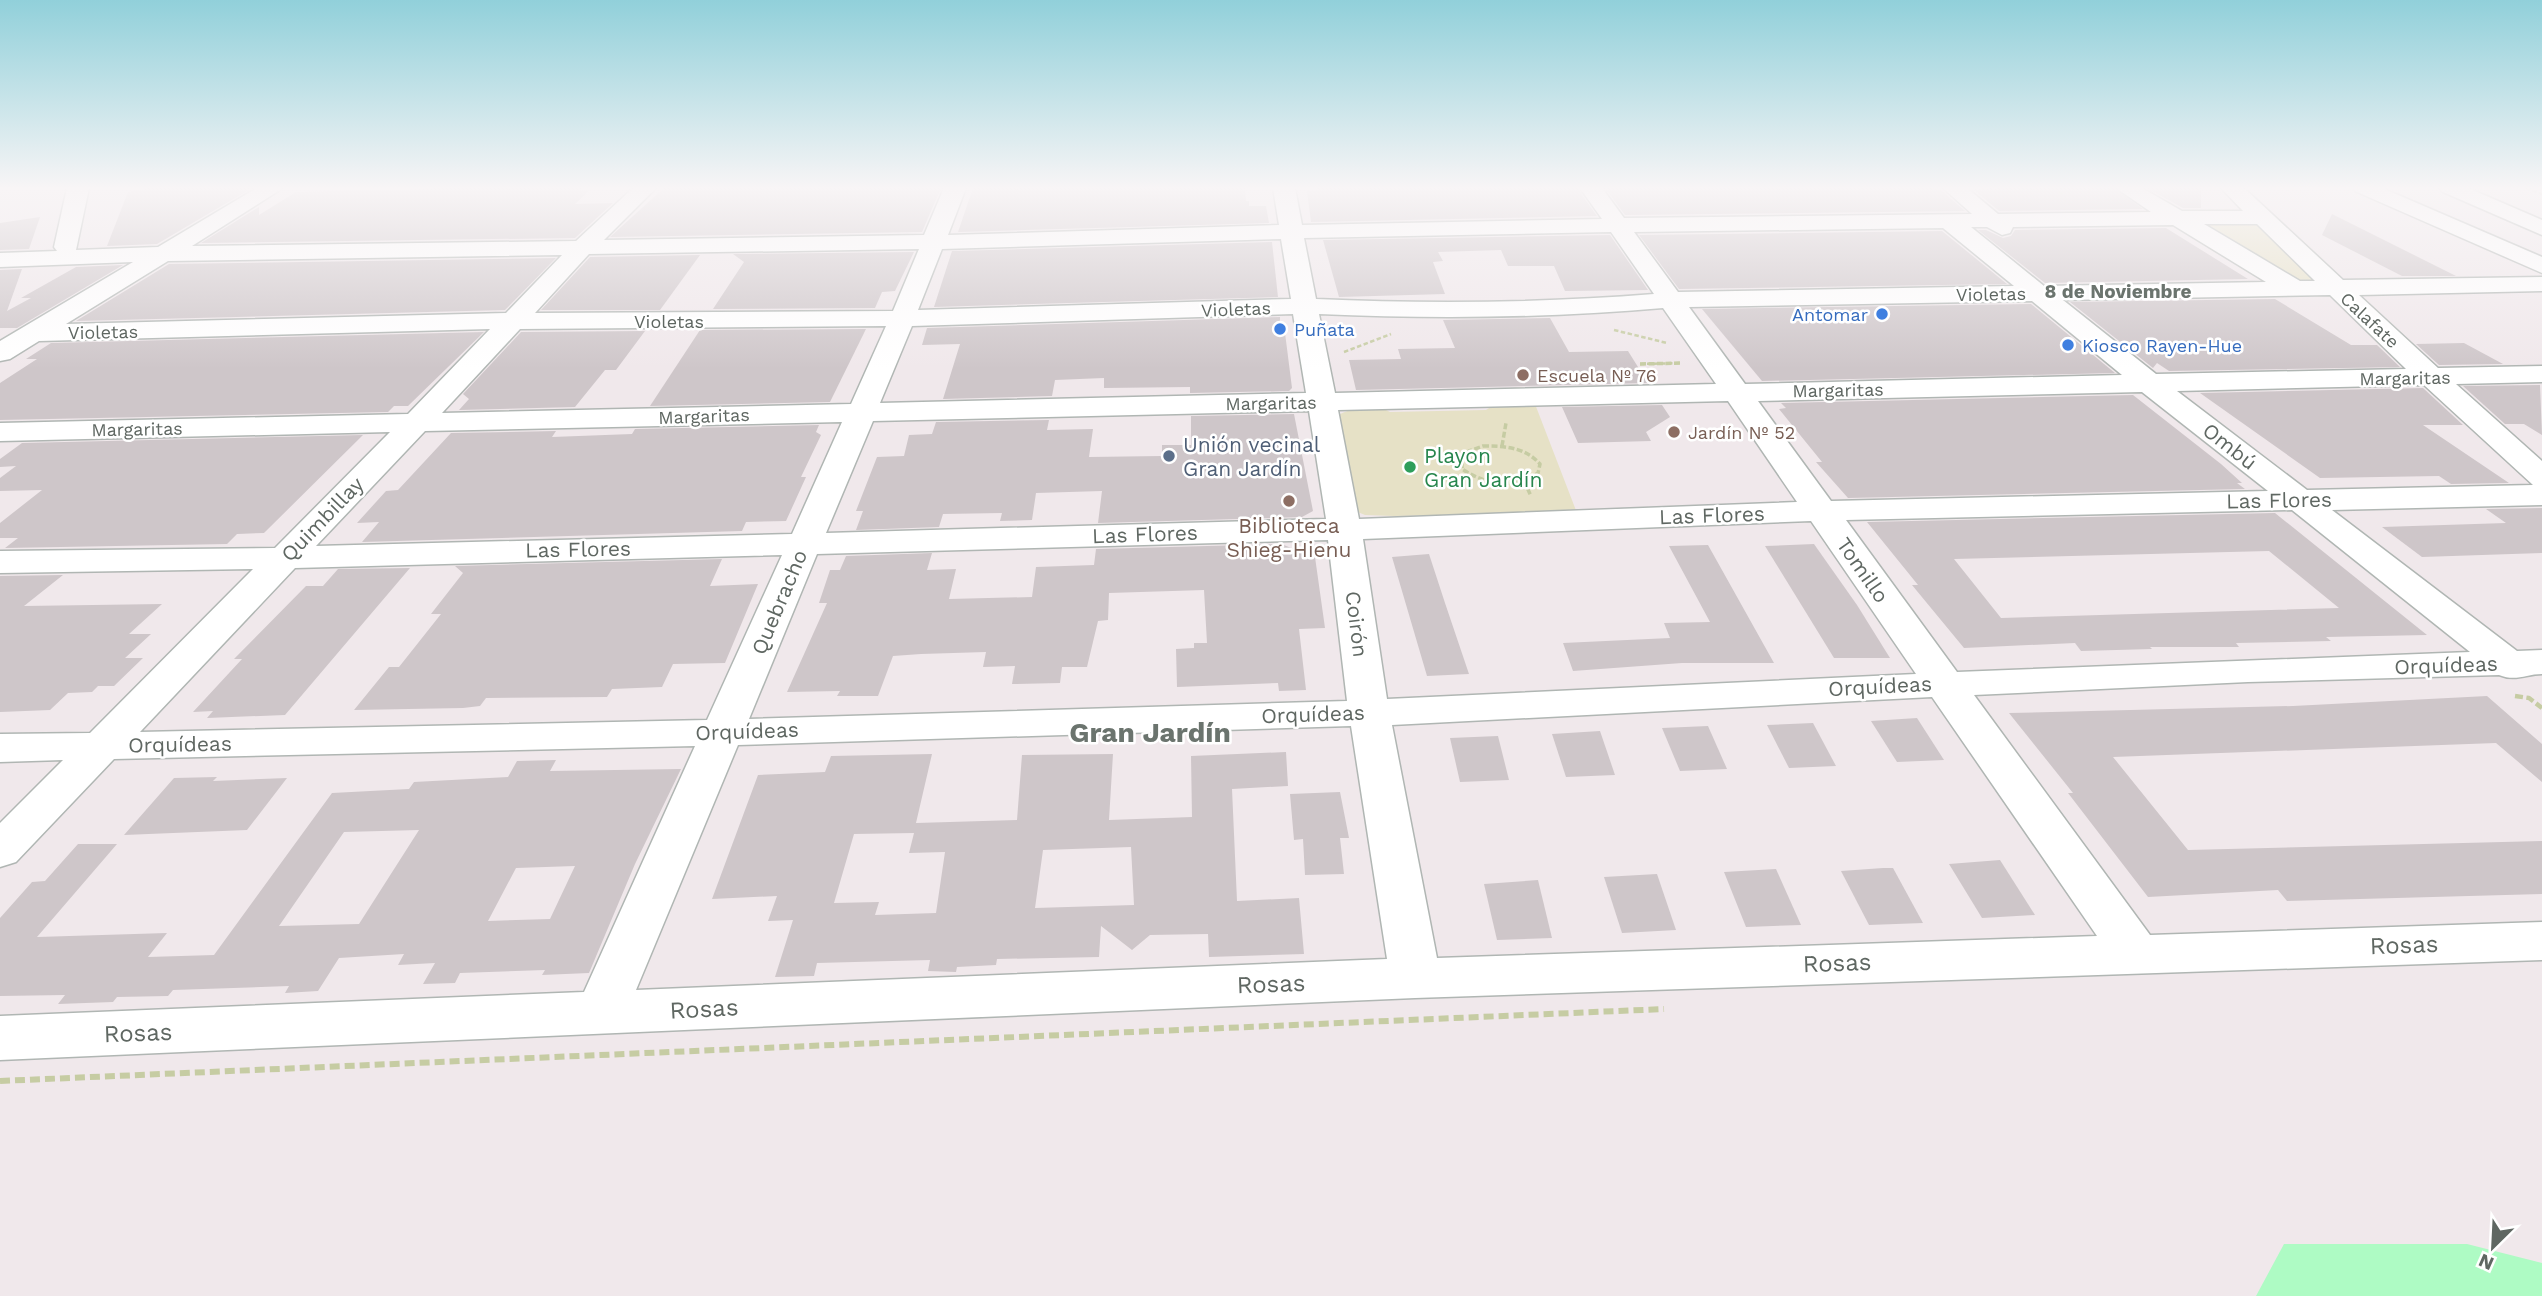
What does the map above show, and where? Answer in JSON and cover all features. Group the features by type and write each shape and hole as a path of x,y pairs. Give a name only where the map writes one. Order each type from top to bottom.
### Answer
{"street":[{"path":"0,258 57,248"},
{"path":"0,353 171,248"},
{"path":"0,258 548,248"},
{"name":"Quimbillay","path":"0,851 582,248"},
{"name":"Quebracho","path":"600,1014 902,318 929,248"},
{"name":"Coirón","path":"1296,248 1345,528 1368,712 1415,978"},
{"name":"Tomillo","path":"1630,248 1660,301 1736,392 2135,952"},
{"name":"Ombú","path":"1983,248 2298,499 2525,663 2536,694"},
{"path":"2014,248 2029,286"},
{"path":"2228,248 2425,371"},
{"name":"Calafate","path":"2295,248 2542,478"},
{"path":"2500,248 2542,267"},
{"name":"Violetas","path":"32,333 512,321 902,318 1307,306 1374,309 1588,306 2029,286 2294,288 2542,284"},
{"name":"Margaritas","path":"0,432 2149,383 2425,371 2542,373"},
{"name":"Las Flores","path":"0,562 285,558 1345,528 1821,511 2542,495"},
{"name":"Orquídeas","path":"0,748 1368,712 1943,682 2525,663"},
{"name":"Rosas","path":"0,1038 1415,978 2135,952 2542,941"}],"path":[{"path":"1338,354 1393,333"},
{"path":"1640,364 1689,363"},
{"path":"1502,446 1508,418"},
{"path":"1483,446 1502,446 1522,450 1536,458 1540,464 1538,473 1531,479 1504,484 1479,480 1462,469 1462,457 1469,451 1483,446"},
{"path":"2536,694 2542,708"},
{"path":"0,1081 1679,1009"}],"shaded area":[{"path":"2239,248 2288,248 2328,285 2298,283"},
{"path":"1535,404 1577,513 1394,516 1365,515 1353,510 1336,416 1363,408 1390,412 1486,410 1494,405"},
{"path":"2284,1244 2467,1244 2542,1263 2542,1296 2256,1296"}],"building":[{"path":"1273,248 1278,297 934,307 952,251"},
{"path":"1325,248 1619,248 1648,290 1565,291 1554,266 1508,266 1501,250 1438,252 1443,261 1433,262 1445,294 1339,297"},
{"path":"1649,248 1963,248 2007,284 1679,289"},
{"path":"2001,248 2199,248 2248,279 2045,283"},
{"path":"2348,248 2401,248 2456,276 2402,276"},
{"path":"914,252 895,291 882,292 875,308 713,309 744,262 733,254"},
{"path":"700,255 660,310 541,310 590,257"},
{"path":"556,258 505,310 76,321 169,264"},
{"path":"123,265 17,328 0,328 0,270 22,269 7,311 31,298 21,298 76,267"},
{"path":"2275,299 2351,345 2377,345 2400,367 2169,371 2157,363 2153,368 2070,302"},
{"path":"2031,304 2115,373 1762,381 1702,309"},
{"path":"1280,317 1280,324 1284,325 1292,388 1289,391 1190,393 1190,387 1104,388 1104,378 1055,380 1052,396 943,399 960,344 922,345 927,328"},
{"path":"1550,318 1569,352 1628,351 1648,383 1356,390 1349,360 1401,359 1398,349 1455,348 1443,320"},
{"path":"866,329 830,402 650,406 700,330"},
{"path":"645,331 616,370 605,370 575,407 459,410 469,399 463,394 521,332"},
{"path":"484,332 408,406 394,406 388,412 0,420 0,383 37,359 26,359 51,343"},
{"path":"2464,343 2503,364 2439,365 2416,344"},
{"path":"2540,385 2542,435 2524,424 2505,424 2463,386"},
{"path":"2423,388 2463,425 2423,425 2509,483 2451,484 2439,476 2320,478 2200,393"},
{"path":"2133,395 2221,464 2245,489 1848,498 1816,462 1822,462 1779,409 1786,408 1781,403"},
{"path":"1662,405 1670,417 1646,432 1651,441 1578,443 1562,407"},
{"path":"1294,414 1313,511 1302,517 1098,523 1102,491 1036,493 1032,520 1000,521 1002,513 943,514 939,527 856,530 863,511 856,511 877,457 904,456 909,435 932,434 936,422 1049,420 1047,430 1093,429 1089,457 1162,456 1162,445 1191,445 1191,416"},
{"path":"819,425 816,432 821,435 801,477 806,477 786,521 746,522 742,531 362,542 379,522 357,523 386,491 398,490 451,433 556,431 552,437 632,434 635,429"},
{"path":"363,435 264,533 237,534 227,544 5,548 18,538 0,538 0,523 42,490 0,491 0,478 16,466 0,467 0,459 22,443"},
{"path":"2542,508 2542,553 2422,557 2382,527 2506,523 2486,509"},
{"path":"2275,513 2427,635 2326,637 2331,641 2236,643 2239,647 2150,647 2152,649 2081,651 2075,643 1964,648 1912,585 1918,585 1867,522","holes":["2269,551 2339,608 2001,618 1954,559"]},
{"path":"1281,544 1315,557 1325,628 1299,629 1306,690 1279,691 1278,683 1177,687 1176,649 1194,648 1194,643 1207,643 1204,590 1109,593 1108,620 1098,621 1087,667 1062,667 1060,683 1012,684 1015,666 983,667 986,652 921,654 893,656 878,696 837,696 840,691 787,692 827,603 819,603 830,570 840,570 846,556 932,553 927,570 956,569 949,599 1032,597 1036,567 1094,565 1096,549"},
{"path":"1814,544 1890,658 1834,658 1765,546"},
{"path":"1708,545 1774,663 1682,663 1573,671 1563,643 1670,638 1664,623 1710,622 1669,546"},
{"path":"1429,554 1469,674 1427,676 1392,557"},
{"path":"722,559 710,586 758,584 725,663 673,664 662,687 612,689 607,697 486,698 480,706 463,708 354,710 389,667 399,667 441,614 431,614 463,573 455,566"},
{"path":"410,568 285,715 207,718 213,711 193,712 242,659 234,659 306,586 323,586 338,569"},
{"path":"63,575 24,606 162,604 129,634 151,634 125,658 143,658 114,686 98,686 92,692 68,693 50,710 0,712 0,576"},
{"path":"2487,696 2542,744 2542,782 2496,743 2113,757 2188,850 2542,841 2542,894 2287,901 2278,890 2148,897 2068,793 2073,793 2009,713 2293,706"},
{"path":"1917,718 1944,760 1897,762 1871,721"},
{"path":"1813,723 1836,766 1789,768 1767,725"},
{"path":"1708,726 1727,769 1680,771 1662,728"},
{"path":"1600,731 1615,775 1566,777 1552,734"},
{"path":"1498,736 1509,780 1460,782 1450,738"},
{"path":"1286,752 1288,786 1232,789 1237,901 1299,898 1304,954 1209,957 1208,934 1150,935 1132,950 1101,926 1099,957 997,959 996,965 957,967 956,972 928,971 930,960 817,963 814,976 775,977 793,920 768,921 777,896 712,899 758,775 825,772 831,756 932,754 916,823 1017,820 1022,755 1113,754 1109,820 1192,817 1191,756","holes":["914,833 909,853 945,852 936,913 875,915 879,902 834,903 854,834","1131,847 1134,905 1035,908 1043,850"]},
{"path":"556,760 550,771 681,769 635,864 589,973 542,975 545,970 460,973 455,983 423,984 435,963 398,965 404,954 339,958 318,991 285,993 289,986 173,990 168,996 117,997 113,1002 58,1004 65,995 0,996 0,918 32,882 45,881 78,844 117,844 37,937 167,933 148,957 214,955 332,793 409,789 414,782 508,777 517,761","holes":["419,830 359,924 279,926 344,832","575,866 550,919 488,921 516,868"]},
{"path":"217,777 213,781 287,778 247,830 124,835 174,778"},
{"path":"1340,792 1349,838 1340,838 1344,874 1305,875 1303,839 1294,840 1290,794"},
{"path":"2000,860 2035,915 1982,918 1949,864"},
{"path":"1893,868 1923,923 1869,925 1841,871"},
{"path":"1776,869 1801,925 1746,927 1724,872"},
{"path":"1657,874 1676,930 1622,933 1604,877"},
{"path":"1538,880 1552,938 1497,940 1484,884"}],"place":[{"name":"Antomar","path":"1882,314"},
{"name":"Puñata","path":"1280,329"},
{"name":"Kiosco Rayen-Hue","path":"2068,345"},
{"name":"Escuela Nº 76","path":"1523,375"},
{"name":"Jardín Nº 52","path":"1674,432"},
{"name":"Unión vecinal Gran Jardín","path":"1169,456"},
{"name":"Playon Gran Jardín","path":"1410,467"},
{"name":"Biblioteca Shieg-Hienu","path":"1289,501"}],"district":[{"name":"8 de Noviembre","path":"2118,291"},
{"name":"Gran Jardín","path":"1150,732"}]}
